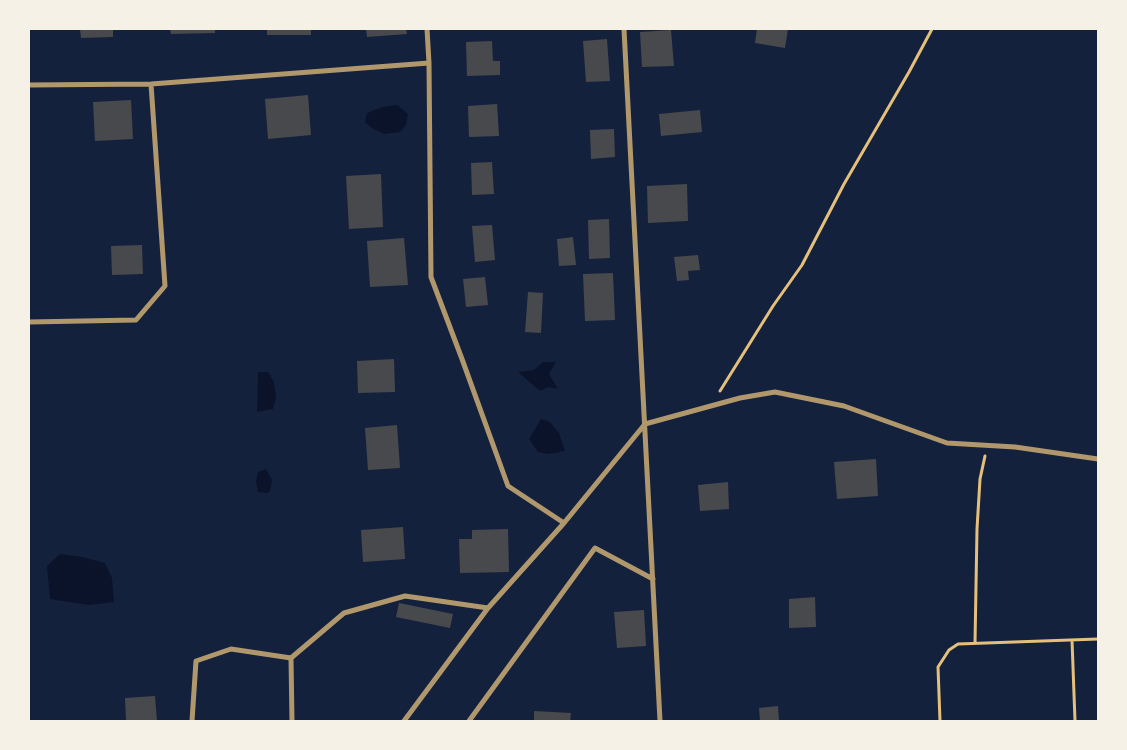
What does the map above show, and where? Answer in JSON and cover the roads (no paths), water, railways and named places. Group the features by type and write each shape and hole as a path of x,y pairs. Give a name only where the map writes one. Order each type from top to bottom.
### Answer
{"street":[{"path":"427,29 431,277 508,486 564,522"},
{"path":"624,29 660,721"},
{"path":"29,85 151,84 429,63"},
{"path":"29,322 136,320 165,286 151,84"},
{"path":"404,721 488,608 564,522 645,424 740,398 775,392 844,406 947,443 1015,447 1098,458"},
{"path":"470,720 595,548 653,579"},
{"path":"292,721 292,658 344,613 404,596 488,608"},
{"path":"192,721 196,661 231,649 292,658"}],"water":[{"path":"397,105 408,114 406,125 400,132 384,134 365,122 367,113 382,107"},
{"path":"543,362 556,362 549,374 558,389 548,387 540,391 518,372 534,370"},
{"path":"258,372 268,372 274,382 276,398 273,409 257,412"},
{"path":"541,419 550,422 559,433 565,451 549,454 538,452 529,439"},
{"path":"266,469 272,480 270,491 267,493 258,492 256,481 258,472"},
{"path":"60,554 105,563 112,578 114,602 89,605 50,599 47,566"}]}
